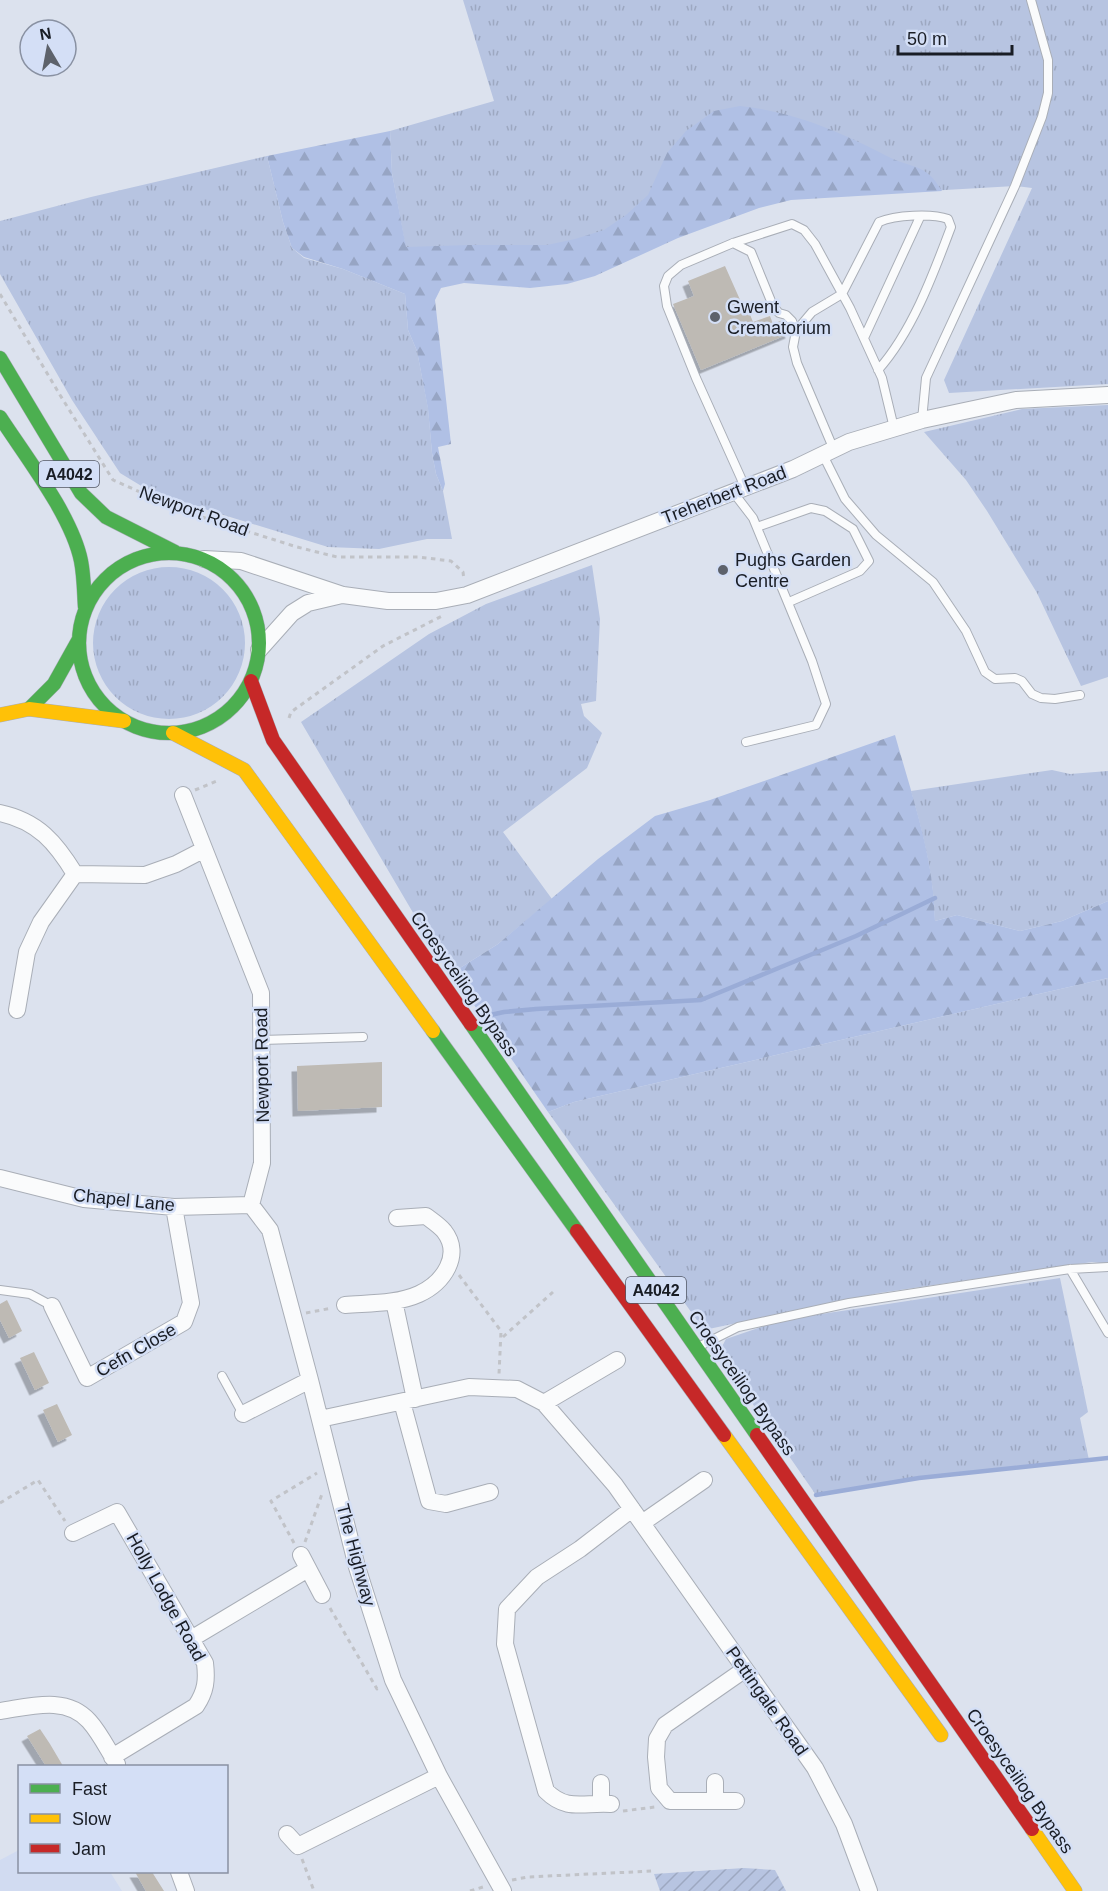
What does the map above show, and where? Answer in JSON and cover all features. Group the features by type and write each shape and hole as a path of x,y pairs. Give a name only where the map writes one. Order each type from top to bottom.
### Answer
{"main road":[{"name":"A4042","path":"0,358 81,493 106,517 175,552"},
{"name":"A4042","path":"0,417 72,532 81,561 85,607"},
{"path":"0,715 29,709 124,721 147,730 173,733 197,728 219,718 238,701 251,681 259,650 257,622 246,596 228,574 204,559 175,552 147,554 121,565 100,583 85,607 78,641 81,665 90,688 104,706 124,721"},
{"path":"29,709 54,684 78,641"},
{"name":"Croesyceiliog Bypass","path":"251,681 273,740 1075,1891"},
{"name":"A4042","path":"173,733 244,770 950,1747"}],"street":[{"name":"Treherbert Road","path":"204,559 241,561 343,595 400,601 436,601 467,595 793,469 849,442 894,428 1016,400 1108,395"},
{"name":"Treherbert Road","path":"259,650 292,613 308,603 343,595"},
{"name":"Newport Road","path":"183,795 261,993 262,1163 251,1205"},
{"path":"0,813 38,827 64,856 75,874"},
{"path":"75,874 146,875 176,864 203,850"},
{"path":"17,1010 27,952 41,922 75,874"},
{"name":"Chapel Lane","path":"0,1178 84,1199 174,1207 251,1205"},
{"name":"The Highway","path":"251,1205 270,1230 357,1567 395,1683 440,1776 501,1887"},
{"name":"Cefn Close","path":"52,1306 87,1378 184,1322 191,1303 174,1207"},
{"path":"345,1305 394,1301 418,1294 435,1284 448,1268 452,1251 444,1232 426,1216 397,1218"},
{"path":"394,1301 409,1401 429,1501 446,1504 490,1492"},
{"path":"544,1403 618,1360"},
{"path":"243,1414 310,1380"},
{"name":"Pettingale Road","path":"320,1419 469,1387 517,1389 544,1403 615,1485 815,1768 844,1824 869,1891"},
{"path":"642,1523 704,1480"},
{"path":"601,1784 606,1804 566,1805 554,1799 546,1791 505,1644 507,1609 537,1577 632,1509"},
{"name":"Holly Lodge Road","path":"73,1533 117,1512 205,1663 207,1678 204,1694 196,1706 115,1762"},
{"path":"191,1639 304,1562 322,1595"},
{"path":"736,1801 670,1801 666,1798 659,1788 657,1739 665,1725 744,1670"},
{"path":"0,1711 50,1704 64,1705 89,1720 115,1762"},
{"path":"292,1840 440,1776"},
{"path":"715,1782 715,1801"},
{"path":"179,1873 186,1891"}],"lane":[{"path":"922,420 926,378 1015,186 1042,117 1048,93 1048,60 1031,0"},
{"path":"878,370 893,353 912,317 951,227 948,219 936,214 888,218 879,222 842,294 812,312 796,331 793,346 797,363 845,499 876,535 933,582 966,631 985,672 996,679 1015,678 1022,681 1032,694 1041,698 1055,699 1080,695"},
{"path":"864,338 920,217"},
{"path":"746,742 816,725 826,704 789,602 739,489 667,306 664,286 668,276 681,265 733,243 792,224 804,230 815,244 864,338 882,378 894,428"},
{"path":"733,243 751,252 773,306 792,321 796,331"},
{"path":"757,528 811,508 825,511 853,529 869,561 860,571 789,602"},
{"path":"262,1040 363,1037"},
{"path":"696,1348 738,1327 775,1317 849,1303 1070,1269 1108,1267"},
{"path":"1070,1269 1108,1333"},
{"path":"0,1290 30,1294 52,1306"},
{"path":"222,1376 243,1414"}],"path":[{"name":"Newport Road","path":"0,294 114,480 183,511 307,549 337,556 418,557 451,561 462,572 467,595"},
{"path":"288,720 291,712 383,646 445,615"},
{"path":"183,795 244,770"},
{"path":"448,1268 457,1273 501,1331 498,1388"},
{"path":"502,1337 553,1292"},
{"path":"293,1316 345,1305"},
{"path":"304,1562 331,1465"},
{"path":"304,1562 271,1501 331,1465"},
{"path":"0,1503 38,1480 73,1533"},
{"path":"322,1595 376,1689 395,1683"},
{"path":"606,1804 622,1811 654,1808 666,1798"},
{"path":"292,1840 314,1891"},
{"path":"470,1891 501,1887 528,1876 653,1871"}],"shaded area":[{"path":"18,1851 18,1873 111,1873 122,1891 0,1891 0,1860"}],"green space":[{"path":"463,0 1108,0 1108,384 949,393 944,380 1032,188 1015,186 771,200 560,254 407,255 392,173 390,131 494,101"},
{"path":"740,106 781,113 838,132 923,171 942,191 791,200 759,208 678,238 595,276 567,284 530,288 464,283 441,288 435,300 451,444 438,447 445,484 443,491 436,474 432,453 428,409 417,351 408,330 405,294 343,269 304,257 292,248 283,222 267,156 390,131 392,173 406,247 547,245 604,230 626,215 648,195 667,153 686,131 714,111"},
{"path":"267,156 283,222 292,248 304,258 343,269 405,294 408,330 417,351 428,408 432,453 436,474 443,491 452,539 427,539 379,549 328,547 148,490 120,473 72,400 0,274 0,221"},
{"path":"1108,405 1108,677 1081,686 1037,593 987,511 966,480 924,432 1022,409"},
{"path":"592,565 600,619 596,701 581,704 584,716 602,733 587,768 503,832 552,899 498,944 452,973 422,928 301,722 429,634 486,604"},
{"path":"169,567 184,568 198,573 223,589 239,614 244,628 244,658 239,672 223,697 198,713 184,718 169,719 154,718 140,713 115,697 99,672 94,658 93,643 94,628 99,614 115,589 140,573 154,568"},
{"path":"895,735 926,850 934,897 935,921 957,915 1020,931 1062,921 1108,901 1108,978 574,1102 548,1112 452,973 498,944 598,859 655,816 710,800"},
{"path":"1052,770 1070,774 1108,771 1108,901 1062,921 1020,931 957,915 935,921 933,888 927,855 911,791"},
{"path":"1108,978 1108,1264 1092,1262 879,1293 704,1330 548,1112 574,1102"},
{"path":"1060,1278 1088,1412 1080,1418 1089,1460 919,1478 816,1495 718,1354 726,1339 782,1320"},
{"path":"744,1868 775,1870 786,1891 660,1891 654,1874"}],"building":[{"name":"Gwent Crematorium","path":"725,266 741,302 735,304 738,311 747,307 753,322 770,316 773,324 785,319 791,333 701,370 673,304 694,296 688,281"},
{"path":"382,1062 382,1107 298,1111 297,1066"},
{"path":"7,1300 22,1331 9,1338 0,1320 0,1304"},
{"path":"34,1352 49,1383 35,1390 20,1358"},
{"path":"57,1404 72,1435 58,1442 43,1410"},
{"path":"40,1729 62,1765 45,1765 27,1736"},
{"path":"136,1873 153,1873 164,1891 146,1891"}],"waterway":[{"path":"481,1017 536,1009 701,1000 856,936 935,898"},
{"path":"816,1495 919,1478 1108,1458"}],"traffic: fast":[{"path":"0,358 81,493 106,517 175,552"},
{"path":"0,417 47,487 68,525 81,561 85,607"},
{"path":"169,553 203,560 219,568 233,579 244,593 252,609 259,643 252,677 244,693 233,707 219,718 203,726 169,733 135,726 119,718 105,707 94,693 86,677 79,643 86,609 94,593 105,579 119,568 135,560 169,553"},
{"path":"29,709 54,684 78,641"},
{"path":"471,1024 757,1435"},
{"path":"433,1031 577,1231"}],"traffic: slow":[{"path":"0,715 29,709 124,721"},
{"path":"173,733 244,770 433,1031"},
{"path":"724,1435 941,1735"},
{"path":"1032,1829 1075,1891"}],"traffic: jam":[{"path":"251,681 273,740 471,1024"},
{"path":"577,1231 724,1435"},
{"path":"757,1435 1032,1829"}],"place":[{"name":"Gwent Crematorium","path":"715,317"},
{"name":"Pughs Garden Centre","path":"723,570"}]}
